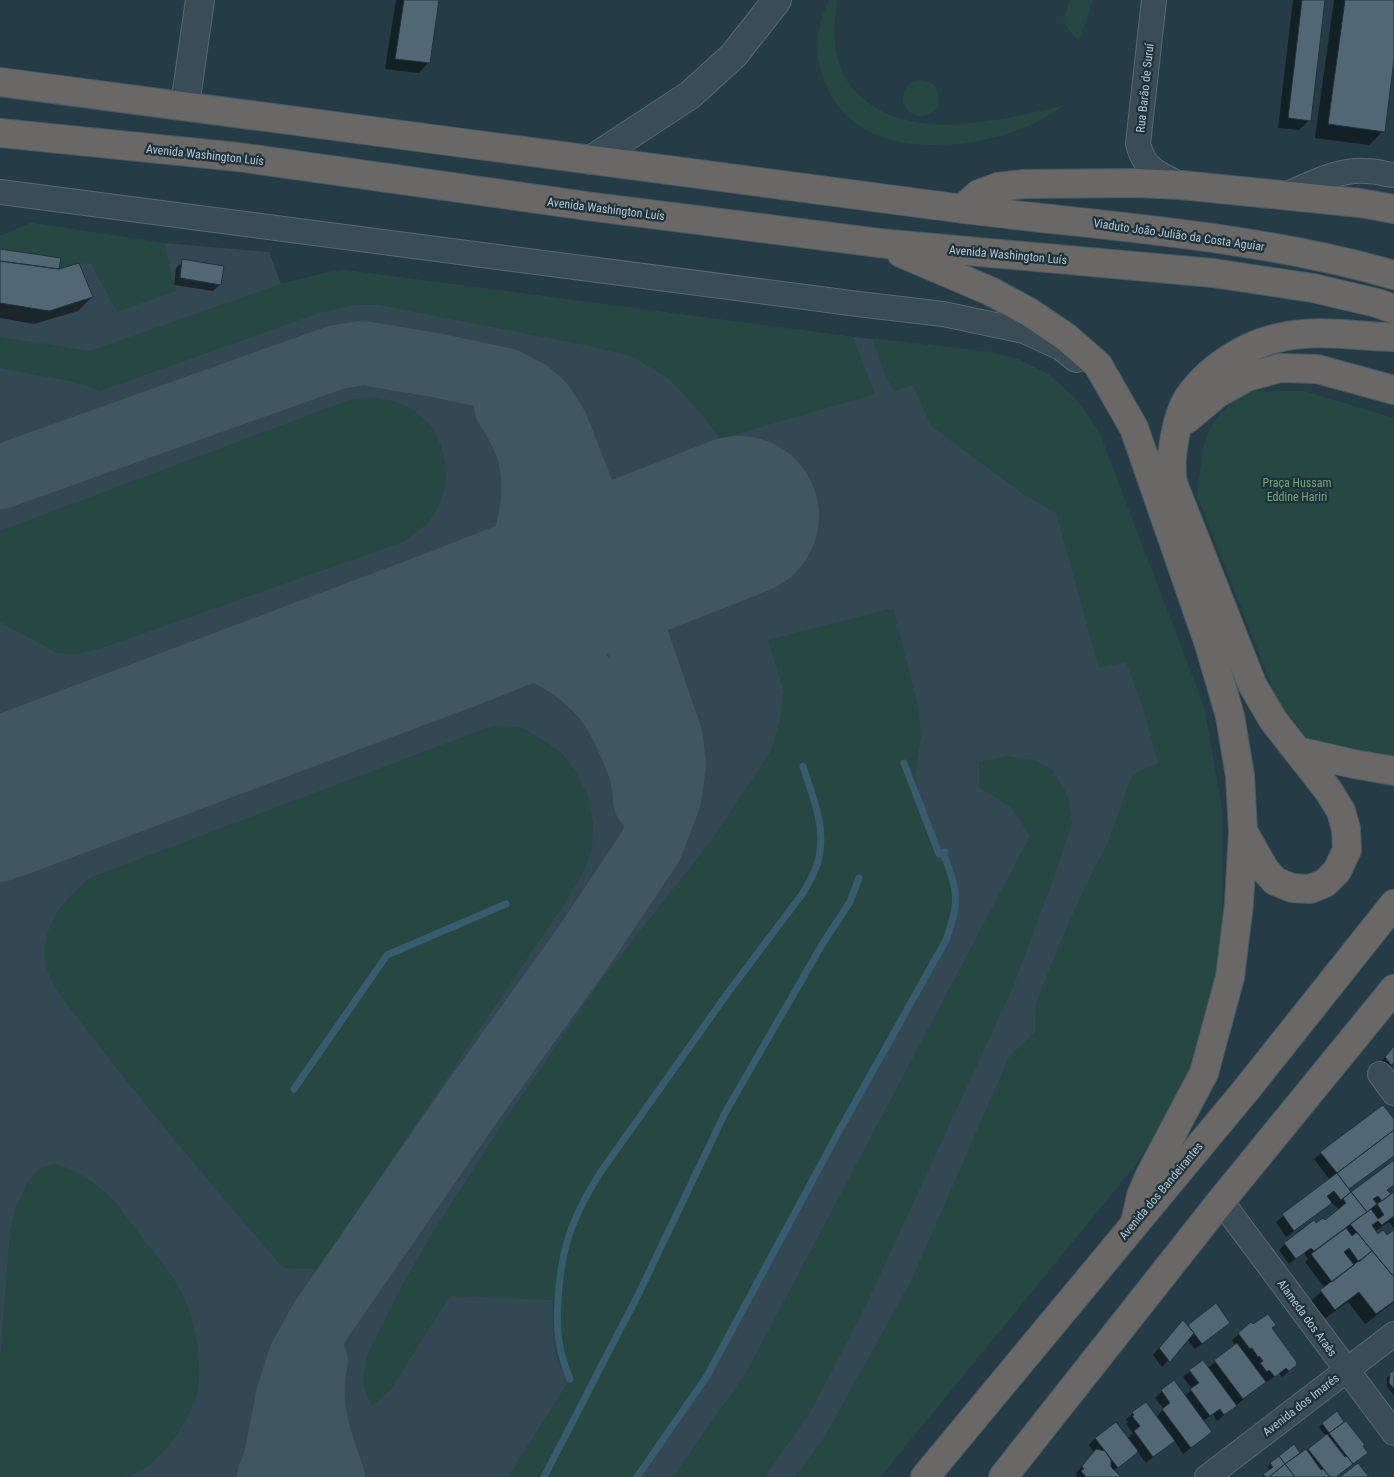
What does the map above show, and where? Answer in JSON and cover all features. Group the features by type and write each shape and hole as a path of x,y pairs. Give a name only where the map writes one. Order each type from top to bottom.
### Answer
{"highway":[{"path":"0,82 962,209 979,194 998,187 1024,184 1137,183 1181,185 1394,208"},
{"name":"Avenida Washington Luís","path":"0,133 238,157 594,208 879,243 1213,273 1313,288 1377,303 1394,309"},
{"name":"Viaduto João Julião da Costa Aguiar","path":"962,209 1214,238 1296,252 1394,275"},
{"path":"879,243 990,291 1029,312 1066,337 1098,365 1134,428 1209,644 1230,716 1240,776 1243,830 1239,904 1230,977 1204,1073 1150,1175 1134,1223"},
{"path":"1243,830 1265,870 1275,881 1292,888 1310,889 1325,883 1337,870 1347,850 1346,829 1340,811 1328,790 1273,720 1252,684 1180,501 1172,476 1173,440 1187,400 1208,374 1251,346 1274,338 1304,334 1394,337"},
{"path":"1178,425 1218,393 1247,377 1280,368 1316,368 1394,390"},
{"path":"1296,751 1394,771"},
{"name":"Avenida dos Bandeirantes","path":"925,1477 1246,1090 1394,904"},
{"path":"1003,1477 1222,1201 1394,989"}],"street":[{"path":"185,105 200,0"},
{"path":"591,160 690,95 734,55 777,0"},
{"name":"Rua Barão de Suruí","path":"1154,0 1138,144 1142,157 1149,167 1181,185"},
{"path":"1283,196 1343,173 1366,171 1394,175"},
{"path":"0,192 942,314 990,323 1024,332 1061,348 1099,380 1134,428"},
{"path":"1380,1074 1394,1093"},
{"name":"Alameda dos Araês","path":"1222,1201 1394,1433"},
{"name":"Avenida dos Imarés","path":"1208,1477 1394,1334"}],"shaded area":[{"path":"31,223 164,243 269,252 281,284 344,270 853,337 988,352 1018,359 1048,374 1072,395 1090,418 1100,435 1204,707 1222,810 1222,911 1137,1163 880,1477 0,1477 0,236"}],"green space":[{"path":"829,0 837,0 836,51 844,75 860,96 881,111 906,120 932,124 959,124 987,121 1066,105 1029,126 1003,135 945,145 916,144 887,139 862,128 841,110 826,85 819,63 818,32"},
{"path":"1070,0 1092,0 1089,14 1078,41 1063,22"},
{"path":"921,80 933,86 939,98 933,110 921,116 909,110 903,98 909,86"},
{"path":"31,223 164,243 176,291 117,312 91,264 79,263 59,269 60,258 0,249 0,236"},
{"path":"344,270 853,337 875,394 720,439 700,412 670,380 634,357 585,345 379,305 355,305 319,313 100,391 75,382 0,368 0,337 90,351 281,284"},
{"path":"872,338 988,352 1018,359 1048,374 1072,395 1090,418 1100,435 1204,707 1222,810 1222,911 1217,977 1192,1064 1162,1125 1137,1163 880,1477 795,1477 824,1438 912,1279 1009,1057 1035,1032 1036,1003 1062,938 1089,878 1107,845 1132,775 1158,763 1144,711 1126,662 1099,668 1056,513 1026,496 931,426 913,385 894,391 885,375"},
{"name":"Praça Hussam Eddine Hariri","path":"1250,391 1304,391 1394,418 1394,756 1309,740 1278,701 1197,496 1203,448 1212,424 1231,403"},
{"path":"374,397 404,405 413,410 425,420 435,433 442,448 446,480 437,510 425,526 403,542 99,649 75,654 57,653 0,622 0,531 349,400"},
{"path":"893,608 919,711 921,737 915,776 938,863 944,860 952,882 954,900 951,917 944,939 836,1132 706,1375 635,1477 508,1477 568,1382 559,1364 555,1349 552,1300 450,1296 390,1390 372,1406 366,1393 363,1379 367,1355 399,1291 430,1237 503,1123 603,978 708,845 771,751 780,719 784,692 768,640"},
{"path":"492,726 520,727 537,736 562,753 577,774 588,796 593,824 592,848 585,869 564,904 318,1269 283,1268 159,1121 62,997 47,969 45,946 47,934 65,902 92,877"},
{"path":"1006,756 1035,760 1054,771 1068,797 1072,823 1013,987 867,1303 812,1409 765,1477 673,1477 747,1371 1030,836 1013,809 979,787 979,762"},
{"path":"53,1164 78,1173 114,1201 174,1279 184,1297 193,1322 198,1350 199,1377 197,1395 193,1407 177,1434 161,1454 149,1465 126,1477 0,1477 0,1359 10,1231 16,1207 28,1181 38,1170"}],"building":[{"path":"404,0 439,0 430,63 395,59"},
{"path":"1302,0 1325,0 1311,121 1288,118"},
{"path":"1345,0 1394,0 1394,59 1385,132 1328,124"},
{"path":"0,249 61,258 59,269 0,261"},
{"path":"182,259 224,266 221,285 180,278"},
{"path":"0,261 59,269 79,263 93,297 49,311 0,303"},
{"path":"1394,1046 1394,1063 1391,1065 1385,1057"},
{"path":"1383,1105 1394,1119 1394,1130 1337,1173 1320,1152"},
{"path":"1394,1130 1394,1156 1349,1189 1337,1173"},
{"path":"1394,1160 1394,1185 1387,1190 1391,1194 1382,1201 1378,1196 1373,1199 1377,1204 1367,1212 1351,1192"},
{"path":"1337,1173 1351,1192 1341,1200 1334,1191 1327,1196 1332,1203 1294,1231 1282,1214"},
{"path":"1351,1192 1367,1212 1314,1251 1311,1248 1296,1259 1284,1243 1314,1220 1316,1223 1323,1218 1325,1220 1346,1203 1343,1199"},
{"path":"1394,1192 1394,1216 1382,1225 1378,1221 1372,1225 1378,1234 1383,1230 1387,1235 1394,1230 1394,1277 1350,1224 1371,1209 1378,1219 1384,1215 1377,1204"},
{"path":"1346,1228 1352,1236 1357,1232 1372,1251 1359,1262 1349,1248 1344,1252 1354,1265 1332,1282 1311,1254"},
{"path":"1372,1251 1394,1277 1394,1301 1376,1314 1359,1292 1335,1310 1320,1290"},
{"path":"1216,1303 1230,1323 1202,1344 1188,1325"},
{"path":"1268,1314 1276,1325 1272,1328 1297,1365 1289,1371 1286,1368 1275,1377 1269,1370 1267,1372 1260,1363 1263,1361 1252,1348 1250,1349 1238,1333 1251,1322 1253,1324"},
{"path":"1183,1320 1194,1333 1170,1362 1159,1348"},
{"path":"1237,1343 1266,1382 1243,1399 1214,1360"},
{"path":"1203,1360 1237,1406 1224,1415 1220,1409 1210,1416 1190,1389 1199,1383 1189,1370"},
{"path":"1394,1370 1394,1389 1389,1383 1390,1373"},
{"path":"1174,1380 1212,1432 1191,1448 1162,1409 1170,1403 1161,1390"},
{"path":"1146,1402 1175,1441 1153,1457 1134,1431 1140,1426 1132,1416 1134,1415 1132,1412"},
{"path":"1337,1411 1344,1422 1329,1433 1322,1423"},
{"path":"1346,1421 1365,1445 1363,1446 1368,1453 1353,1464 1329,1433"},
{"path":"1116,1422 1138,1451 1118,1468 1095,1438"},
{"path":"1327,1434 1353,1464 1336,1477 1330,1477 1308,1449"},
{"path":"1294,1444 1300,1453 1285,1464 1279,1456"},
{"path":"1096,1449 1105,1451 1111,1460 1111,1467 1121,1477 1086,1477 1081,1471 1084,1469 1082,1466"},
{"path":"1306,1449 1321,1470 1323,1469 1330,1477 1295,1477 1285,1464"},
{"path":"1279,1456 1285,1464 1269,1477 1265,1477 1263,1474 1273,1467 1270,1463"},
{"path":"1358,1463 1369,1477 1340,1477"},
{"path":"1285,1464 1295,1477 1269,1477"}],"waterway":[{"path":"904,763 939,854 945,852"},
{"path":"570,1379 561,1351 557,1313 561,1267 569,1235 582,1205 600,1173 727,994 803,893 812,876 819,857 821,834 814,799 803,766"},
{"path":"637,1477 707,1376 838,1133 946,940 956,899 953,880 945,858"},
{"path":"544,1477 639,1293 725,1113 823,943 850,902 859,878"},
{"path":"294,1089 387,955 506,904"}],"taxiway":[{"path":"0,477 337,357 363,353 435,365 506,380 529,392 544,406 556,425 612,567 671,738 674,765 669,799 651,846 580,952 472,1102 321,1320 300,1358 288,1396 276,1458 269,1477"},
{"path":"455,628 506,576 515,562 528,530 533,494 531,460 522,434 506,407"},
{"path":"402,649 457,640 490,639 523,645 554,657 594,687 616,715 639,766 643,780 645,801"},
{"path":"0,850 18,822 46,794 72,776 107,759"},
{"path":"0,772 33,774 73,772"},
{"path":"316,1361 313,1376 313,1406 323,1449 333,1477"}],"runway":[{"path":"0,799 455,628 739,516"}]}
